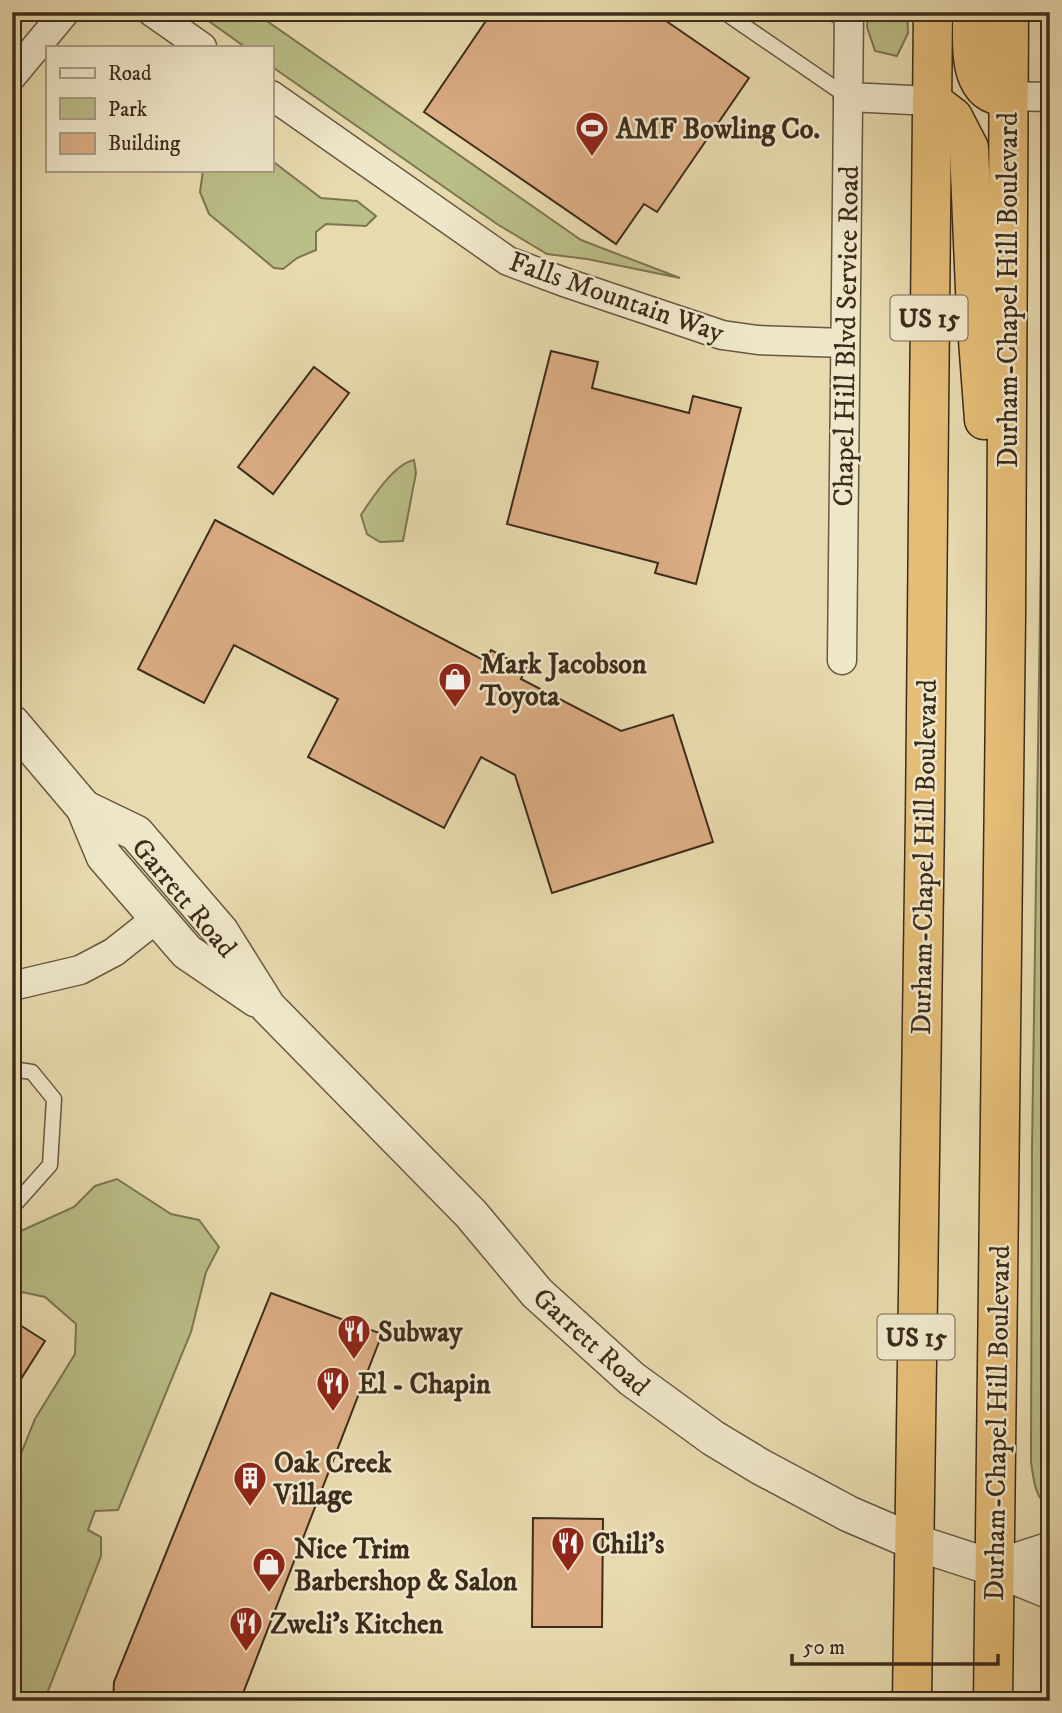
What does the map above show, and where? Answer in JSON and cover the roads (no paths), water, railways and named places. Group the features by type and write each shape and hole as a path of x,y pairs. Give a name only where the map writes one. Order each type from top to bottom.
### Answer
{"highway":[{"name":"Durham-Chapel Hill Boulevard","path":"912,1701 933,12"},
{"path":"972,12 973,62 977,79 991,93 1008,96"},
{"name":"Durham-Chapel Hill Boulevard","path":"993,1701 1006,617 1009,12"},
{"path":"932,101 953,117 969,148 976,313 985,430 1006,617"}],"street":[{"path":"12,76 65,12"},
{"path":"152,12 201,46"},
{"name":"Chapel Hill Blvd Service Road","path":"842,16 848,97 842,660"},
{"name":"Falls Mountain Way","path":"273,96 508,261 722,335 758,340 845,343"},
{"path":"1008,96 1050,97"},
{"path":"848,97 932,101"},
{"name":"Garrett Road","path":"12,723 84,808 104,856 187,952 268,1007 471,1214 537,1293 632,1379 713,1438 849,1514 914,1542 994,1568 1050,1591"},
{"name":"Garrett Road","path":"84,808 136,833 221,932 268,1007"},
{"path":"12,986 80,970 114,952 157,918"},
{"path":"994,1568 1050,1550"}],"lane":[{"path":"723,12 848,97"},
{"path":"12,1069 32,1072 54,1099 50,1165 17,1202 12,1201"}],"place":[{"name":"AMF Bowling Co.","path":"592,158"},
{"name":"Mark Jacobson Toyota","path":"455,709"},
{"name":"Subway","path":"354,1361"},
{"name":"El - Chapin","path":"333,1413"},
{"name":"Oak Creek Village","path":"250,1508"},
{"name":"Chili's","path":"568,1573"},
{"name":"Nice Trim Barbershop & Salon","path":"269,1594"},
{"name":"Zweli's Kitchen","path":"246,1653"}]}
